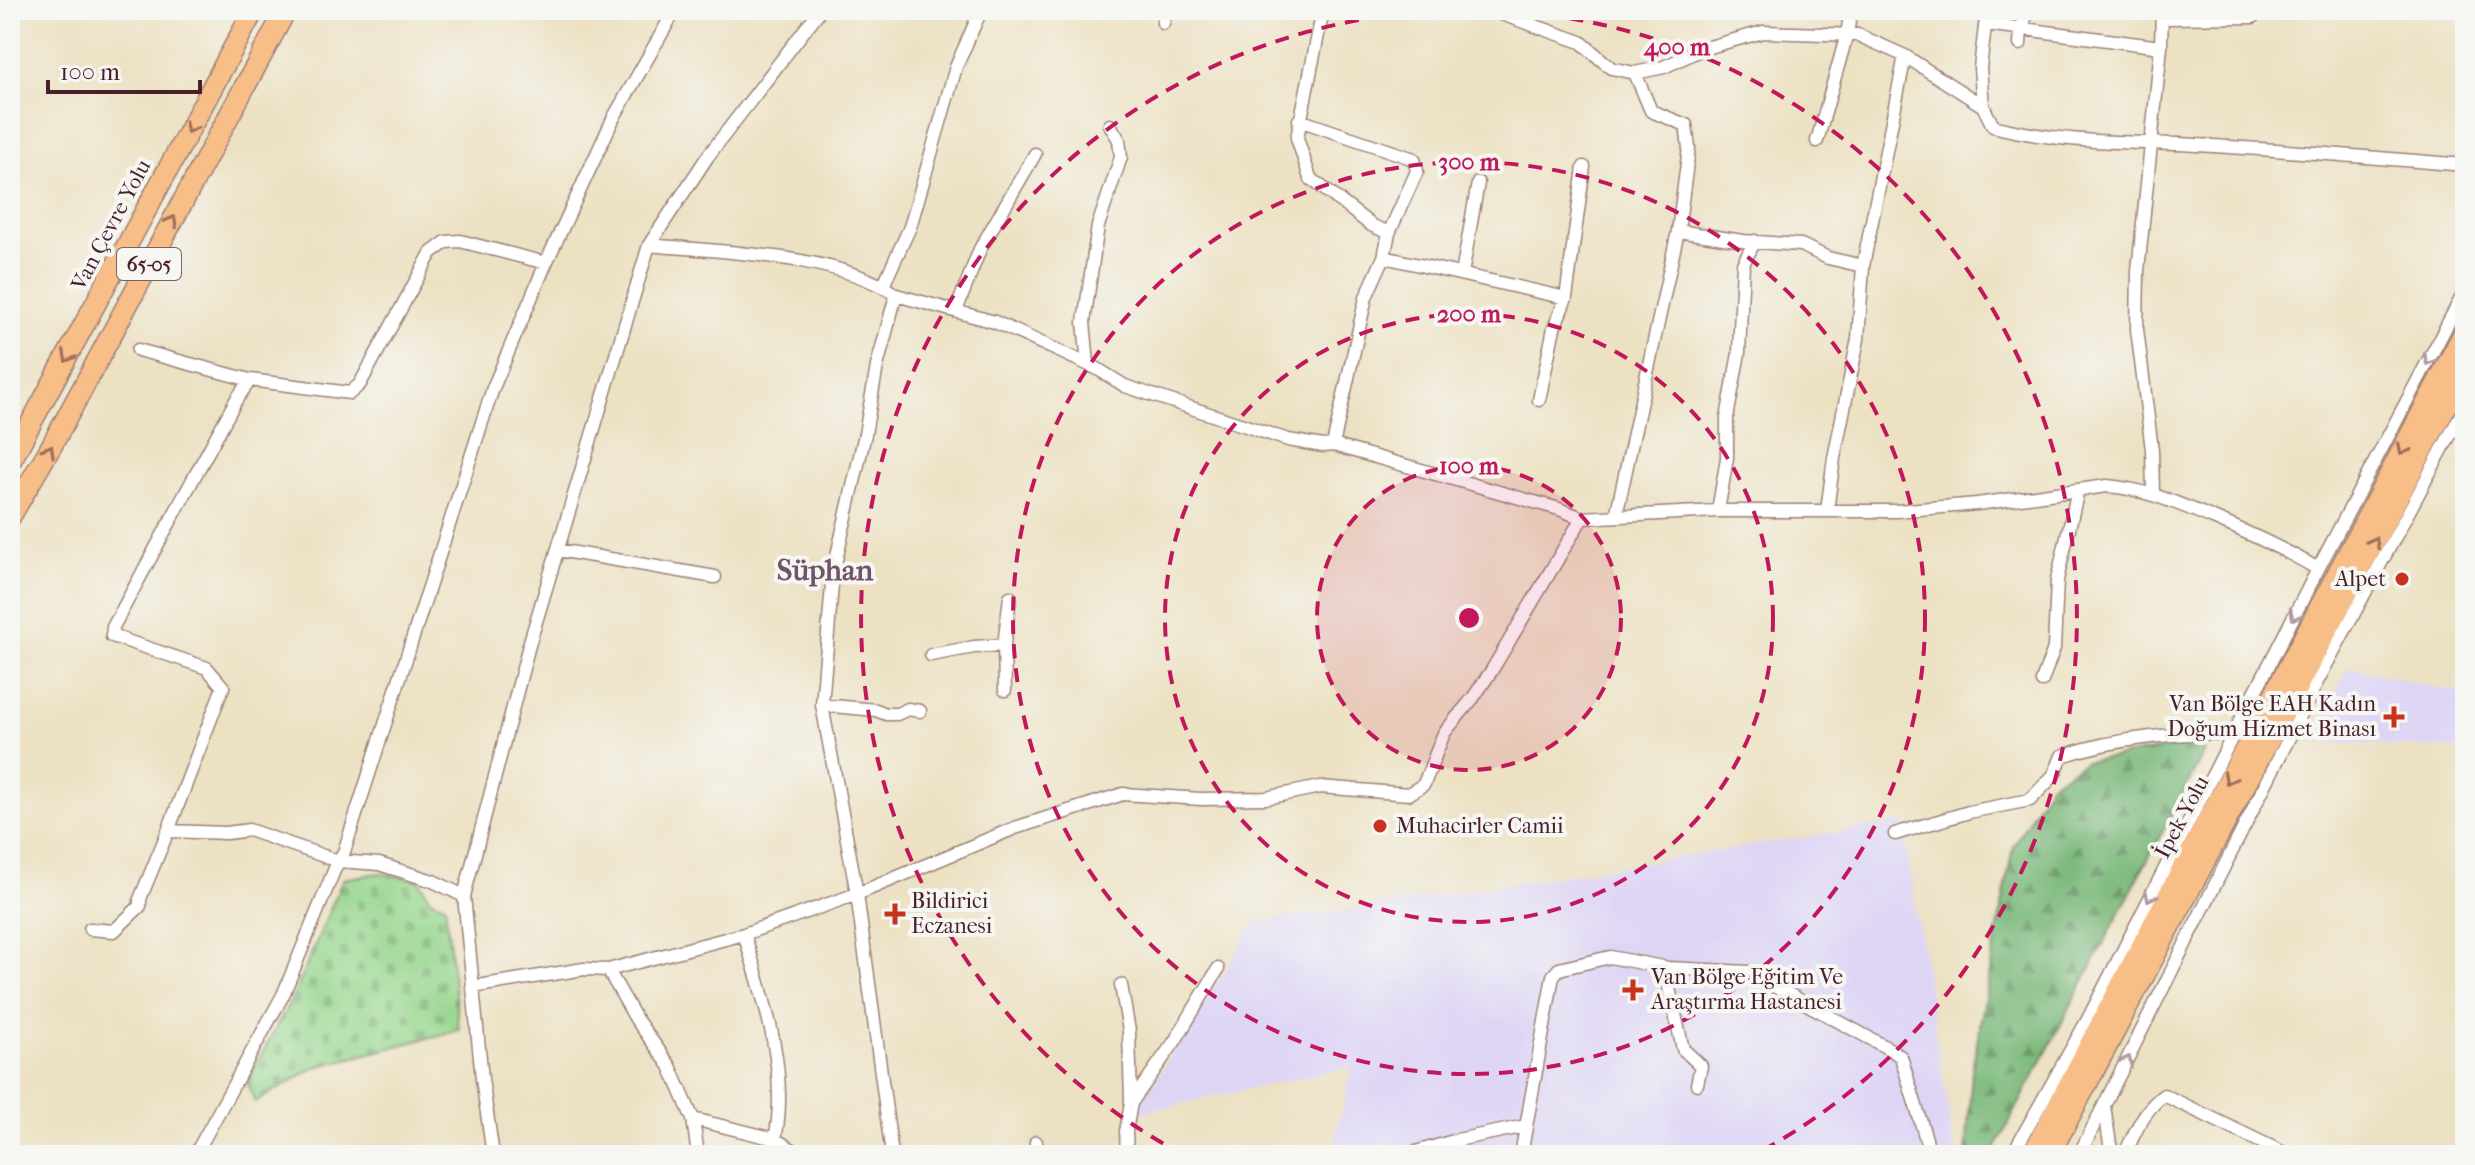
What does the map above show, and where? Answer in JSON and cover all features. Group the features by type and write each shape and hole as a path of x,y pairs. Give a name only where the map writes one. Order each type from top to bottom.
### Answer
{"highway":[{"name":"Van Çevre Yolu","path":"10,462 254,10"},
{"name":"65-05","path":"10,517 52,445 286,10"},
{"name":"İpek Yolu","path":"2032,1155 2465,331"},
{"name":"İpek Yolu","path":"2049,1155 2465,370"},
{"path":"2061,1155 2233,810"}],"street":[{"path":"195,1155 283,995 344,852 493,388 546,263 614,117 675,10"},
{"path":"493,1155 482,1079 464,896 515,696 649,245 708,156 820,10"},
{"path":"1163,23 1167,10"},
{"path":"1323,10 1297,138 1310,178 1371,225 1389,233"},
{"path":"1490,10 1581,42 1611,68 1635,73 1664,67 1702,49 1763,32 1858,35 1905,56 1983,106"},
{"path":"1817,141 1851,10"},
{"path":"1987,10 1980,68 1983,106 1993,126 2020,133 2095,142 2465,165"},
{"path":"2020,44 2021,28 2029,10"},
{"path":"2153,493 2152,450 2137,329 2138,271 2162,14 2253,17 2254,10"},
{"path":"883,286 910,227 956,67 976,11"},
{"path":"1986,24 2161,47"},
{"path":"1827,511 1834,458 1858,339 1863,266 1905,56"},
{"path":"1616,516 1678,231 1689,148 1686,125 1651,111 1635,73"},
{"path":"1299,120 1414,159 1417,171 1389,233 1384,257 1366,297 1333,445"},
{"path":"1088,364 1084,322 1098,226 1121,157 1119,140 1110,125"},
{"path":"956,311 980,249 1035,154"},
{"path":"1539,400 1554,328 1566,298 1584,167"},
{"path":"1462,274 1478,183"},
{"path":"1678,231 1801,245 1828,258 1863,266"},
{"path":"138,350 250,380 350,393 360,384 431,253 446,242 460,241 546,263"},
{"path":"1718,511 1727,458 1727,418 1739,353 1743,264 1755,241"},
{"path":"649,245 835,268 883,286 896,295 995,322 1088,364 1125,386 1273,436 1323,446 1333,445 1582,518 1718,511 1923,509 2107,486 2153,493 2265,539 2318,569"},
{"path":"1384,257 1566,298"},
{"path":"2012,1155 2087,1021 2318,569 2465,291"},
{"path":"892,1155 857,894 822,705 833,573 865,434 877,366 896,295"},
{"path":"90,929 114,931 140,906 140,899 223,687 207,668 112,636 113,627 236,400 250,380"},
{"path":"2079,1155 2317,682 2465,407"},
{"path":"2042,681 2054,648 2057,580 2078,490"},
{"path":"472,987 584,969 608,970 744,934 857,894 1015,828 1123,794 1201,799 1266,798 1320,787 1409,794 1424,784 1444,733 1492,670 1582,518"},
{"path":"558,550 715,577"},
{"path":"1005,690 1004,645 1010,597"},
{"path":"931,655 1004,645"},
{"path":"822,705 876,710 886,714 897,714 908,709 920,711"},
{"path":"1895,834 1969,812 2030,800 2054,775 2062,756 2093,745 2202,733 2234,734"},
{"path":"168,831 227,833 249,830 338,861 379,864 433,881 464,896"},
{"path":"744,934 769,1016 779,1093 780,1116 775,1139"},
{"path":"1521,1155 1553,976 1559,969 1610,957 1668,968 1748,972 1893,1051 1901,1057 1929,1155"},
{"path":"1668,968 1669,988 1683,1049 1701,1066 1697,1084"},
{"path":"1131,1103 1175,1041 1218,969"},
{"path":"608,970 636,1019 670,1066 693,1119 698,1155"},
{"path":"1121,985 1129,1031 1131,1103 1126,1131 1127,1155"},
{"path":"2104,1106 2105,1153 2128,1154 2141,1118 2164,1095 2288,1155"},
{"path":"693,1119 775,1139 801,1155"},
{"path":"1406,1155 1457,1140 1526,1126"},
{"path":"1031,1155 1036,1151 1036,1142"}],"shaded area":[{"name":"Van Bölge EAH Kadın Doğum Hizmet Binası","path":"2348,667 2465,694 2465,749 2312,741"},
{"name":"Van Bölge Eğitim Ve Araştırma Hastanesi","path":"1902,822 1955,1155 1332,1155 1351,1067 1134,1114 1256,921 1326,913"}],"green space":[{"path":"2183,746 2205,751 1992,1155 1966,1155 1972,1070 2013,846 2051,783 2085,762"},
{"path":"379,873 419,880 431,900 445,905 459,1030 316,1067 255,1102 247,1081 295,993 343,879"}],"place":[{"name":"Alpet","path":"2402,579"},
{"name":"Van Bölge EAH Kadın Doğum Hizmet Binası","path":"2394,717"},
{"name":"Muhacirler Camii","path":"1380,826"},
{"name":"Bildirici Eczanesi","path":"895,914"},
{"name":"Van Bölge Eğitim Ve Araştırma Hastanesi","path":"1633,990"}],"district":[{"name":"Süphan","path":"825,570"}]}
